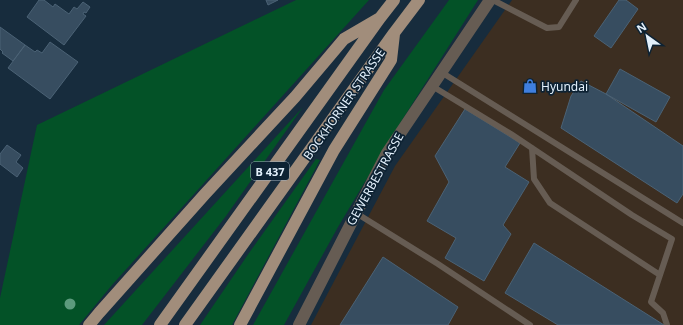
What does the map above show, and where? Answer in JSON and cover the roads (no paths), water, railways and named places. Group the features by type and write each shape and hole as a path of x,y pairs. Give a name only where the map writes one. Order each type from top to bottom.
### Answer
{"main road":[{"name":"BOCKHORNER STRASSE","path":"160,325 394,0"},
{"name":"BOCKHORNER STRASSE","path":"185,325 419,0"},
{"path":"89,325 204,194 295,97 344,39 380,18"},
{"path":"240,325 334,150 391,60 394,33"}],"street":[{"name":"GEWERBESTRASSE","path":"299,325 387,153 491,0"}],"lane":[{"path":"491,0 547,28 559,27 576,0"},
{"path":"442,72 683,223"},
{"path":"432,86 511,134 632,215 672,239 651,302 662,313 667,325"},
{"path":"532,148 534,179 550,203 660,275"},
{"path":"356,213 438,264 530,325"}],"place":[{"name":"Hyundai","path":"530,86"}]}
